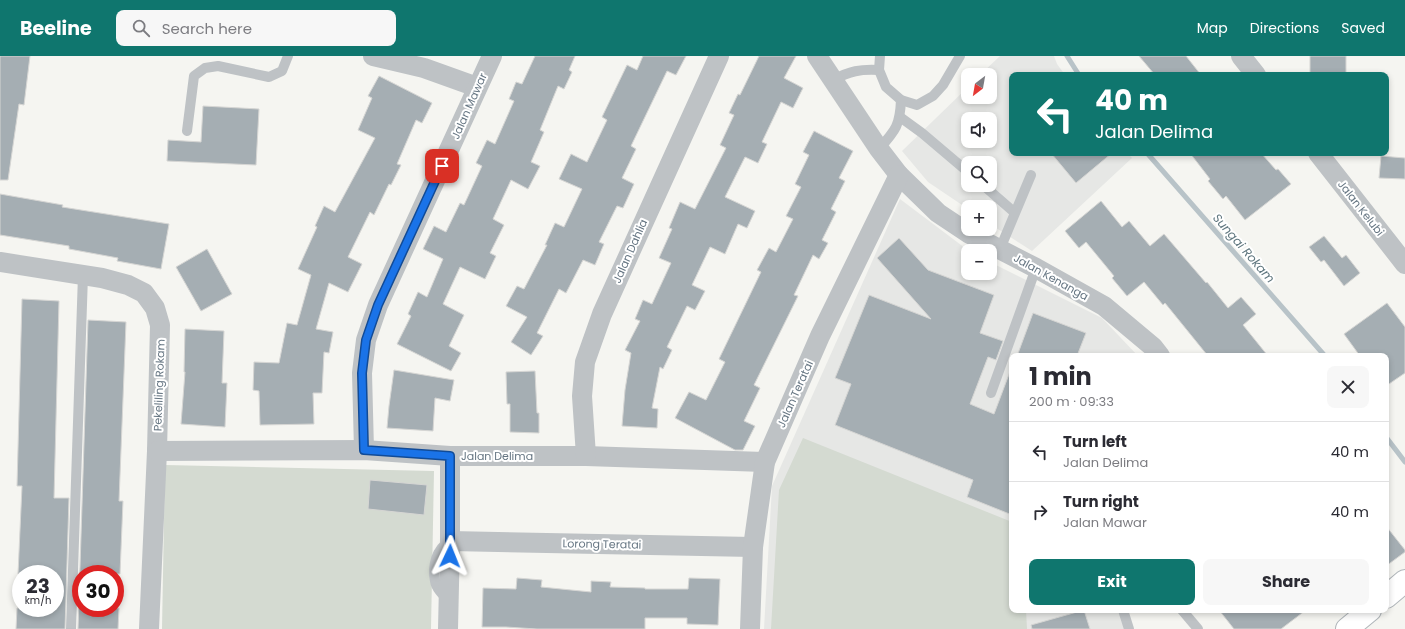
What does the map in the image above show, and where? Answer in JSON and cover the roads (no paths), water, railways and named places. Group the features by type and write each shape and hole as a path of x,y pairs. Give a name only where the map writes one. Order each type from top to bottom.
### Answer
{"main road":[{"path":"1389,594 1405,581"}],"street":[{"path":"373,56 424,68 477,87"},
{"name":"Jalan Mawar","path":"364,450 362,373 366,340 378,305 425,206 492,56"},
{"name":"Jalan Dahlia","path":"586,456 582,396 585,362 602,314 719,56"},
{"name":"Jalan Kenanga","path":"817,56 899,176 938,213 968,233 1036,268 1104,306 1153,347 1158,353"},
{"path":"1241,56 1254,72"},
{"name":"Jalan Kelubi","path":"1320,156 1403,258"},
{"name":"Jalan Teratai","path":"750,629 753,547 765,462 820,336 899,176"},
{"name":"Pekeliling Rokam","path":"0,262 102,278 128,286 144,293 155,308 160,325 157,451 149,629"},
{"name":"Jalan Delima","path":"157,451 364,450 450,456 586,456 765,462"},
{"path":"448,629 450,456"},
{"name":"Lorong Teratai","path":"450,541 753,547"}],"lane":[{"path":"187,131 194,76 205,68 218,66 269,77 282,71 288,56"},
{"path":"880,56 879,70 886,86 901,100 917,105 933,96 944,85 960,56"},
{"path":"833,80 852,71 863,69 879,70"},
{"path":"880,149 893,133 900,117 901,100"},
{"path":"900,117 922,133 961,166"},
{"path":"1000,249 1014,212 1031,175"},
{"path":"991,192 1014,212"},
{"path":"991,393 1036,268"},
{"path":"71,629 83,275"},
{"path":"1124,613 1129,629"},
{"path":"1185,613 1198,629"}],"waterway":[{"name":"Sungai Rokam","path":"1067,56 1077,72"},
{"name":"Sungai Rokam","path":"1150,156 1322,353"},
{"name":"Sungai Rokam","path":"1389,441 1405,462"}]}
